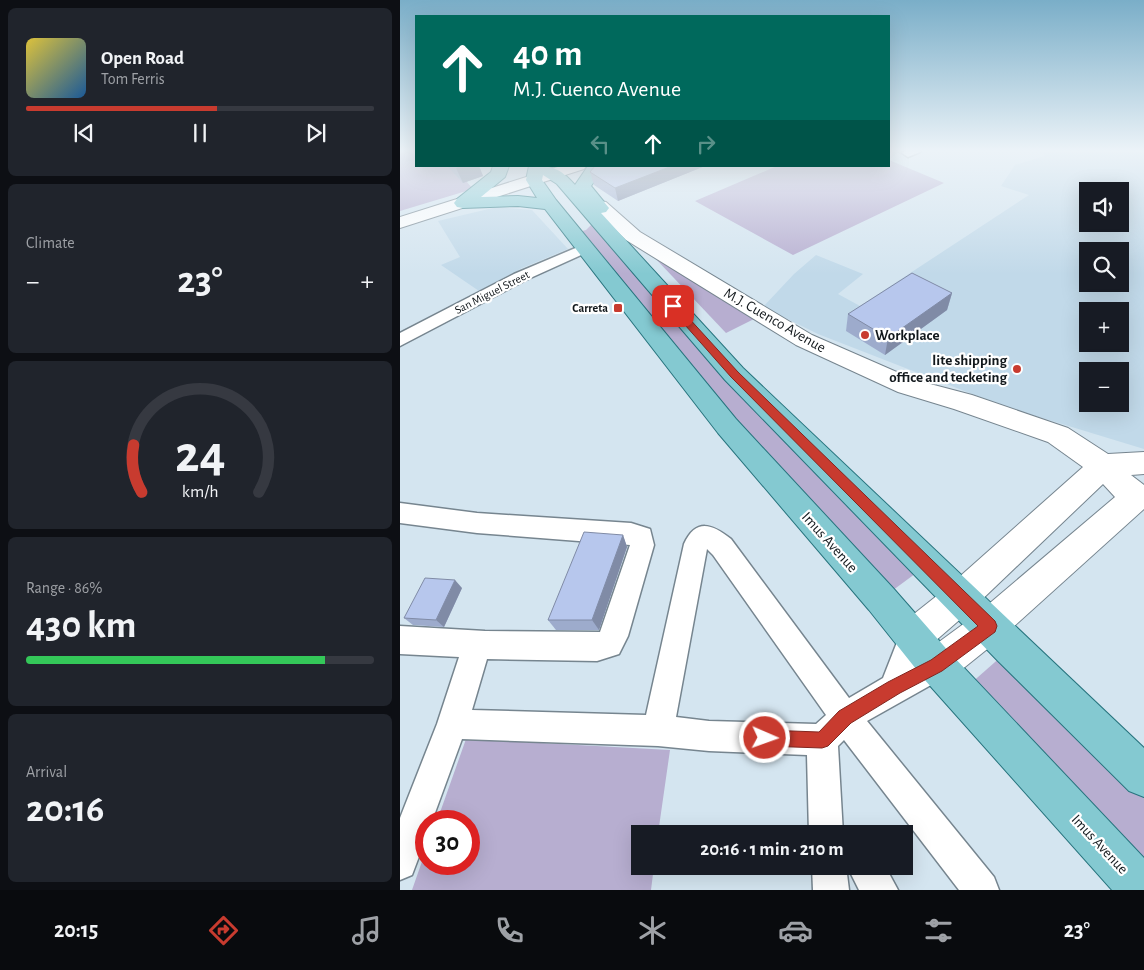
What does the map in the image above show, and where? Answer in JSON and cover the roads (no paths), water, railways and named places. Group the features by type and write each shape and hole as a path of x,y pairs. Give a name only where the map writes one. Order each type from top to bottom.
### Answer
{"main road":[{"path":"463,203 477,192"},
{"path":"400,223 492,192"},
{"name":"Imus Avenue","path":"546,192 550,204 727,426 925,651 1143,890"},
{"path":"569,192 599,212"},
{"path":"586,192 599,212 734,374 960,598 1144,776"},
{"path":"463,203 518,201 550,204"},
{"name":"M.J. Cuenco Avenue","path":"599,212 634,236 804,340 907,386 963,402 1058,435 1103,466 1140,498 989,626 925,651"},
{"path":"925,651 960,598 1103,466 1144,463"}],"street":[{"name":"San Miguel Street","path":"400,340 520,277 585,248"},
{"path":"400,513 477,523 641,536 642,545 614,636 609,644 598,647 477,645 400,640"},
{"path":"658,731 696,544 703,536 710,537 722,546 845,717 981,890"},
{"path":"400,863 452,724 477,645"},
{"path":"452,724 658,731 709,736 822,740 845,717 894,688 925,651"},
{"path":"822,740 825,820"},
{"path":"829,875 830,890"},
{"path":"870,875 880,890"}],"place":[{"name":"Carreta","path":"618,308"},
{"name":"Workplace","path":"865,335"},
{"name":"lite shipping office and tecketing","path":"1017,369"}]}
